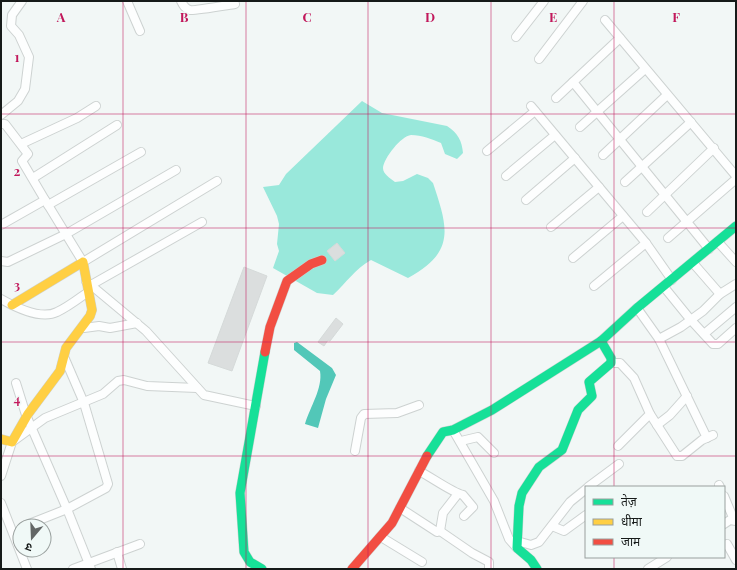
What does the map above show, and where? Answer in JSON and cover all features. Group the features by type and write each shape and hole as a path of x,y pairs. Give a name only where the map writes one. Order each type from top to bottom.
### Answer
{"street":[{"path":"1,115 18,101 25,89 29,57 19,35 11,26 12,15 22,1"},
{"path":"127,1 140,31"},
{"path":"181,1 185,8 192,11 235,4"},
{"path":"516,37 544,1"},
{"path":"539,59 583,1"},
{"path":"605,20 736,176"},
{"path":"556,98 620,38"},
{"path":"580,127 645,69"},
{"path":"573,82 709,250"},
{"path":"603,155 667,95"},
{"path":"22,144 71,121 96,106"},
{"path":"487,151 533,108 646,243 672,280"},
{"path":"625,182 691,122"},
{"path":"1,124 5,124 22,144 28,154 22,160 83,262 89,286 92,310 84,328 68,345 65,359 60,370 18,427 1,476"},
{"path":"33,178 117,125"},
{"path":"506,176 555,135"},
{"path":"647,212 714,148"},
{"path":"1,225 140,152"},
{"path":"526,200 575,158"},
{"path":"1,261 8,262 66,234 176,170"},
{"path":"668,238 736,179"},
{"path":"12,305 217,181"},
{"path":"551,227 600,187"},
{"path":"573,258 624,216"},
{"path":"1,299 12,305 38,314 49,315 57,313 89,286 202,222"},
{"path":"352,569 381,537 400,508 419,471 443,432 453,430 515,397 567,360 601,341 637,308 718,242 734,231"},
{"path":"718,242 736,262"},
{"path":"594,286 646,243"},
{"path":"262,569 250,562 244,552 240,517 240,493 270,327 287,281 295,278 310,263 322,260"},
{"path":"693,263 720,294"},
{"path":"658,339 681,327 703,311 720,294 736,284"},
{"path":"89,286 137,323 151,336 197,388 208,397 256,406"},
{"path":"664,287 690,319 716,345 736,328"},
{"path":"704,334 736,307"},
{"path":"517,544 519,506 522,493 539,467 562,450 578,410 592,396 589,382 611,363 620,363 634,378 650,414 677,456 682,456 710,437 658,339 637,308"},
{"path":"84,328 99,326 110,328 137,323"},
{"path":"601,341 611,358 611,363"},
{"path":"44,518 67,509 106,488 108,484 84,403 65,359"},
{"path":"12,442 50,415 84,403 103,394 114,384 124,380 147,386 197,388"},
{"path":"16,383 26,415 90,566"},
{"path":"657,425 687,396"},
{"path":"355,451 361,418 364,414 397,413 419,405"},
{"path":"618,446 650,414"},
{"path":"453,430 461,441 494,501 509,539 517,544 537,569"},
{"path":"461,441 478,437 494,453"},
{"path":"1,439 12,442"},
{"path":"590,486 619,464"},
{"path":"419,471 444,484 457,495 463,495 473,507 464,516"},
{"path":"517,544 536,544 574,499 585,490"},
{"path":"440,531 443,513 457,495"},
{"path":"725,498 735,520 730,520 725,523"},
{"path":"1,503 12,531"},
{"path":"400,508 434,531 440,531 472,553 489,562 489,569"},
{"path":"552,526 564,531 585,516"},
{"path":"381,537 422,562"},
{"path":"73,569 90,566 117,552 140,544"},
{"path":"727,544 736,560"},
{"path":"117,552 122,569"},
{"path":"23,558 27,569"},
{"path":"648,569 665,558"}],"shaded area":[{"path":"362,101 382,113 447,126 454,131 459,138 463,153 457,159 445,154 441,143 419,136 407,136 394,148 386,159 383,168 385,174 395,182 403,181 417,174 428,178 433,183 442,213 444,238 441,248 434,259 408,278 371,260 355,272 333,295 317,293 273,268 279,251 277,244 279,224 277,216 263,187 279,185 286,174"},
{"path":"297,342 332,368 336,375 326,399 318,428 305,424 320,384 320,371 294,350 294,343"}],"building":[{"path":"337,243 345,253 335,261 327,251"},
{"path":"244,267 267,276 232,371 208,363"},
{"path":"336,318 343,324 330,341 328,340 324,346 318,342"}],"traffic: fast":[{"path":"427,456 443,432 453,430 492,410 601,341 637,308 736,226"},
{"path":"537,569 531,560 517,548 519,506 522,493 539,467 562,450 578,410 592,396 589,382 611,363 611,358 601,341"},
{"path":"262,569 250,562 244,552 240,493 265,352"}],"traffic: slow":[{"path":"1,439 12,442 28,414 60,371 66,348 90,316 92,310 83,262 12,305"}],"traffic: jam":[{"path":"265,352 270,327 287,281 311,264 322,260"},
{"path":"352,569 392,523 427,456"}]}
